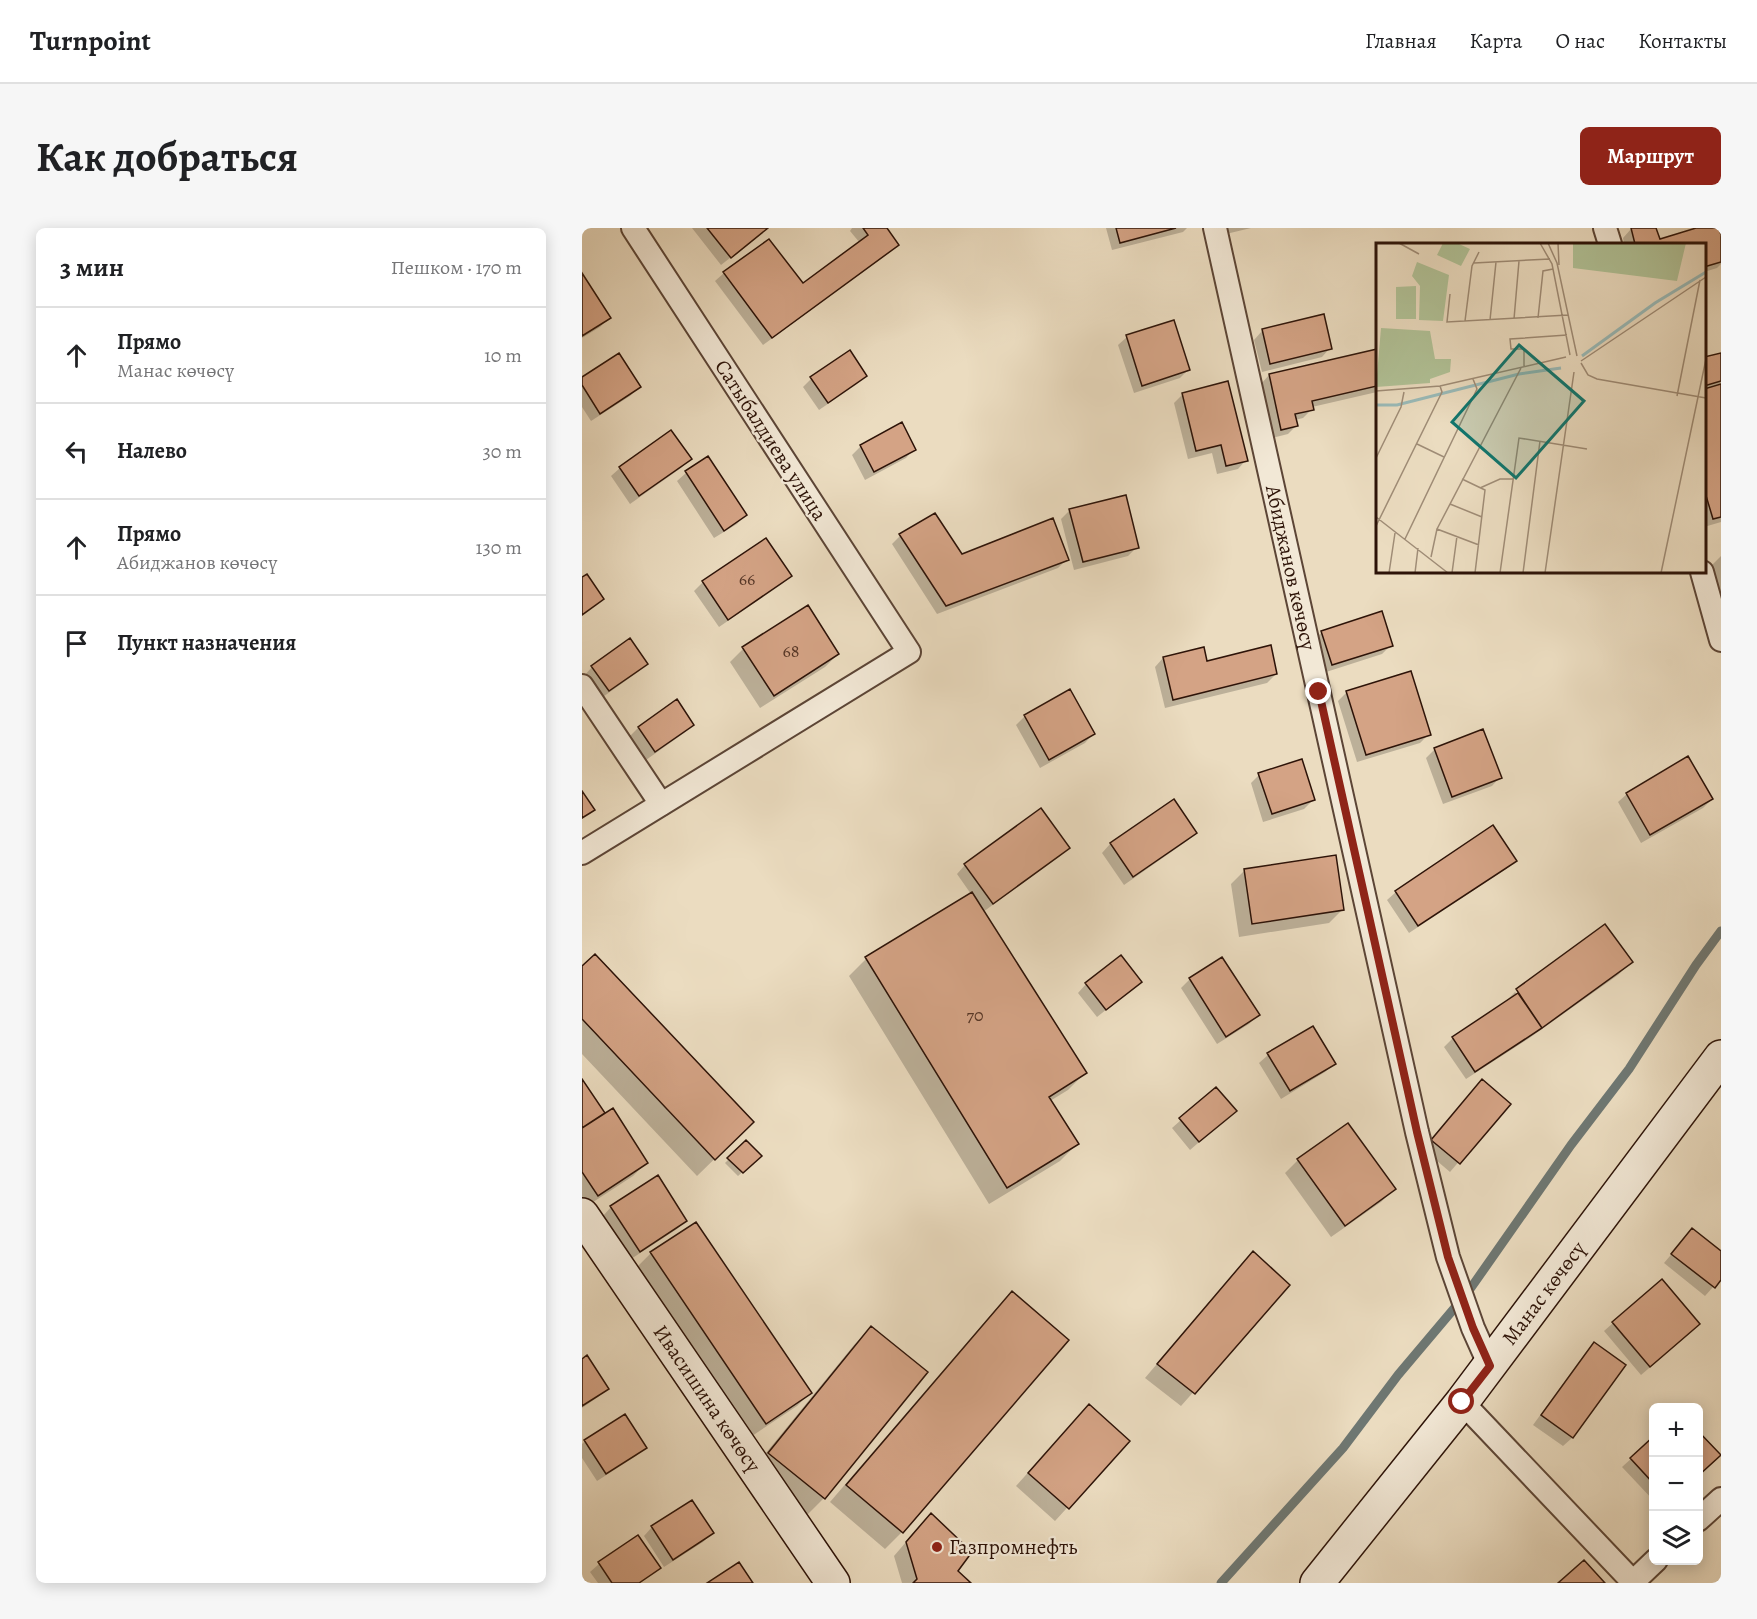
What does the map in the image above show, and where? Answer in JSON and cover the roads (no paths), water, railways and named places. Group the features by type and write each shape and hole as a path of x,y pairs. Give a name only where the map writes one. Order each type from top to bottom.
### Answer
{"main road":[{"name":"Манас көчөсү","path":"1317,1583 1490,1366 1721,1057"},
{"name":"Ивасишина көчөсү","path":"582,1215 833,1583"}],"street":[{"name":"Сатыбалдиева улица","path":"633,228 909,652 661,804"},
{"name":"Абиджанов көчөсү","path":"1215,228 1417,1132 1448,1257 1473,1328 1490,1366"},
{"path":"1605,228 1610,243"},
{"path":"1702,573 1721,640"},
{"path":"582,686 661,804 582,853"},
{"path":"1462,1402 1633,1582 1651,1565"},
{"path":"1703,1515 1721,1499"}],"waterway":[{"path":"1221,1583 1343,1448 1398,1375 1468,1292 1571,1145 1629,1069 1696,965 1721,931"}],"place":[{"name":"Газпромнефть","path":"937,1547"}]}
